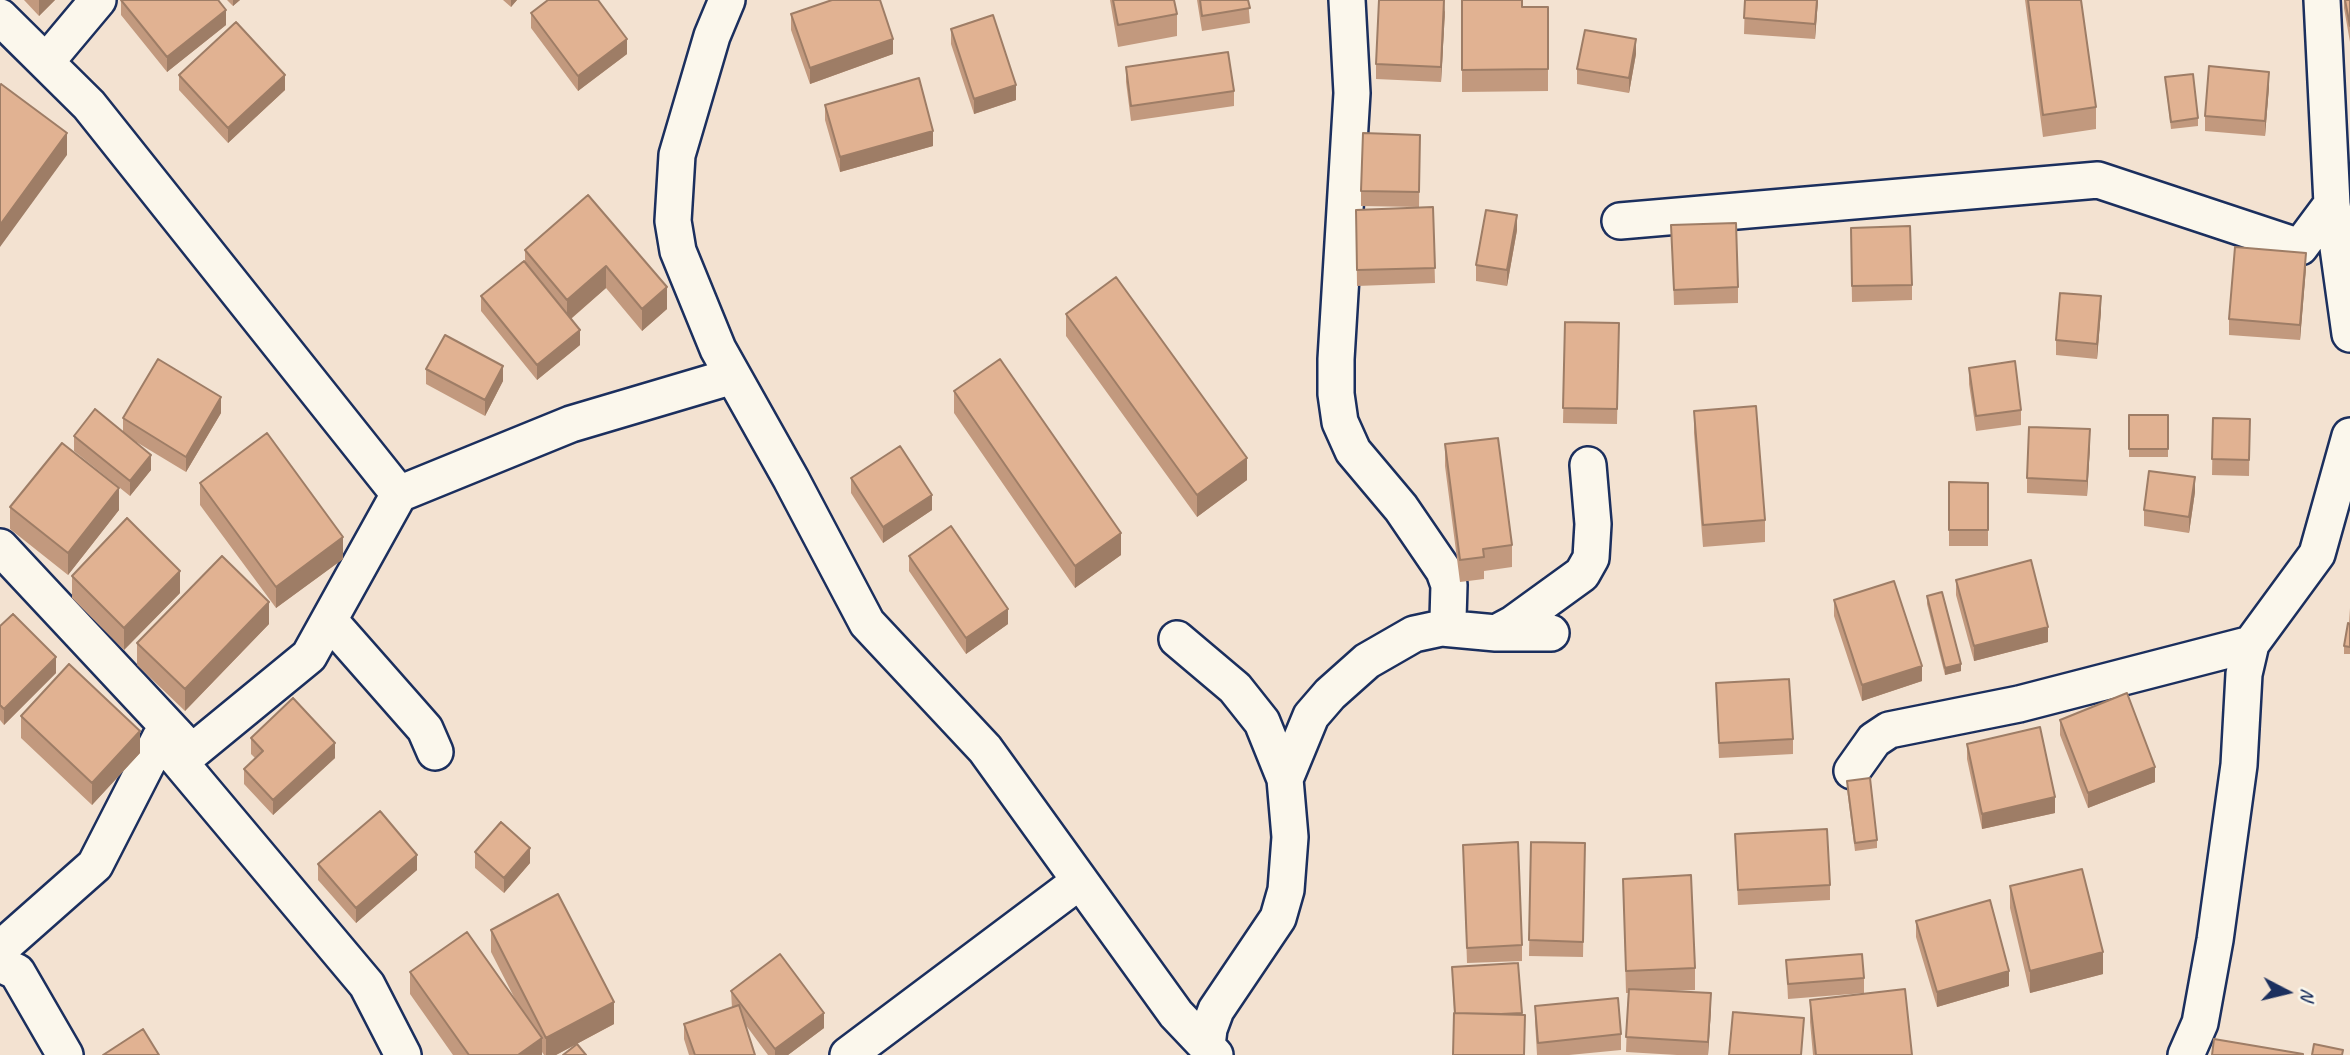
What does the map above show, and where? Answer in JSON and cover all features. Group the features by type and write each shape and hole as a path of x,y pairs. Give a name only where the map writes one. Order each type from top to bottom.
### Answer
{"street":[{"path":"46,62 98,0"},
{"path":"727,0 712,36 677,155 673,221 678,251 718,349 867,623 985,749 1176,1014 1211,1051"},
{"path":"1348,0 1352,93 1336,359 1336,394 1340,422 1353,451 1401,508 1444,571 1449,585 1448,619 1442,628"},
{"path":"2322,0 2332,204 2350,334"},
{"path":"0,17 89,105 400,494"},
{"path":"1620,221 2098,180 2300,247 2332,204"},
{"path":"192,752 309,656 400,494 571,424 733,376"},
{"path":"2186,1055 2200,1023 2215,940 2239,765 2244,674 2251,644 2317,554 2350,436"},
{"path":"1496,634 1582,574 1591,558 1593,524 1588,465"},
{"path":"0,547 192,752"},
{"path":"329,620 425,729 435,752"},
{"path":"1285,779 1311,716 1330,694 1367,661 1414,634 1442,628 1496,634 1551,633"},
{"path":"1177,639 1235,688 1262,722 1285,779 1290,837 1286,890 1278,918 1216,1010 1209,1029 1211,1051"},
{"path":"1852,771 1874,740 1889,730 2019,704 2251,644"},
{"path":"1262,722 1311,716"},
{"path":"160,738 192,752"},
{"path":"0,949 95,865 160,738"},
{"path":"160,738 367,985 402,1055"},
{"path":"848,1055 1080,881"},
{"path":"0,964 17,972 65,1055"}],"building":[{"path":"121,0 218,0 226,10 167,57"},
{"path":"548,0 598,0 627,39 578,76 531,13"},
{"path":"832,0 880,0 893,39 810,68 791,14"},
{"path":"1113,0 1174,0 1177,14 1118,25"},
{"path":"1200,0 1248,0 1250,8 1202,16"},
{"path":"1379,0 1444,0 1441,67 1376,64"},
{"path":"1462,0 1522,0 1522,7 1548,7 1548,69 1462,70"},
{"path":"1745,0 1817,0 1815,24 1744,18"},
{"path":"2028,0 2081,0 2096,107 2043,115"},
{"path":"2345,0 2350,0 2350,26"},
{"path":"993,15 1016,85 974,99 951,29"},
{"path":"236,22 285,75 228,128 179,75"},
{"path":"1585,30 1636,39 1629,78 1577,69"},
{"path":"1228,52 1234,91 1131,106 1126,67"},
{"path":"2209,66 2269,72 2265,121 2205,116"},
{"path":"2193,74 2198,118 2171,122 2165,77"},
{"path":"919,78 933,131 840,157 825,105"},
{"path":"1,84 67,133 0,225 0,86"},
{"path":"1363,133 1420,135 1419,192 1361,191"},
{"path":"588,195 667,287 642,309 606,266 567,300 525,250"},
{"path":"1433,207 1435,268 1357,270 1356,210"},
{"path":"1486,210 1517,215 1507,270 1476,265"},
{"path":"1736,223 1738,287 1674,290 1671,225"},
{"path":"1910,226 1912,285 1852,286 1851,228"},
{"path":"2235,247 2306,253 2300,325 2229,319"},
{"path":"524,261 580,330 537,365 481,296"},
{"path":"1116,277 1247,458 1197,495 1066,314"},
{"path":"2060,293 2101,296 2097,344 2056,340"},
{"path":"1565,322 1619,323 1617,409 1563,408"},
{"path":"445,335 503,366 485,400 426,369"},
{"path":"158,359 221,397 186,457 123,418"},
{"path":"1000,359 1121,533 1075,566 954,391"},
{"path":"2015,361 2021,410 1976,416 1969,368"},
{"path":"1756,406 1765,520 1703,525 1694,411"},
{"path":"95,409 151,455 130,481 74,436"},
{"path":"2129,415 2168,415 2168,449 2129,449"},
{"path":"2213,418 2250,419 2249,460 2212,459"},
{"path":"2029,427 2090,429 2087,481 2027,478"},
{"path":"267,433 343,537 276,587 200,483"},
{"path":"1498,438 1512,545 1483,549 1484,557 1460,560 1445,444"},
{"path":"62,443 119,488 68,553 10,507"},
{"path":"900,446 932,495 883,527 851,478"},
{"path":"2149,471 2195,477 2189,517 2144,510"},
{"path":"1949,482 1988,483 1988,530 1949,530"},
{"path":"127,518 180,571 124,628 72,576"},
{"path":"951,526 1008,609 966,638 909,556"},
{"path":"222,556 269,602 185,689 137,643"},
{"path":"2031,560 2048,627 1974,646 1956,580"},
{"path":"1894,581 1922,666 1862,685 1834,600"},
{"path":"1942,592 1961,664 1945,668 1927,596"},
{"path":"13,614 56,657 4,709 0,705 0,626"},
{"path":"2348,623 2350,624 2350,647 2344,646"},
{"path":"69,664 140,731 92,783 21,716"},
{"path":"1789,679 1793,739 1719,743 1716,683"},
{"path":"2127,693 2155,767 2088,793 2060,720"},
{"path":"293,698 335,743 273,800 244,769 263,751 251,738"},
{"path":"2040,727 2055,797 1982,814 1967,744"},
{"path":"1870,778 1877,840 1855,843 1847,781"},
{"path":"380,811 417,855 356,908 318,864"},
{"path":"501,822 530,848 504,878 475,852"},
{"path":"1827,829 1830,885 1738,890 1735,834"},
{"path":"1518,842 1522,945 1467,948 1463,845"},
{"path":"1531,842 1585,843 1583,942 1529,940"},
{"path":"2082,869 2103,952 2030,971 2010,886"},
{"path":"1691,875 1695,968 1626,971 1623,879"},
{"path":"558,894 614,1002 546,1038 491,930"},
{"path":"1990,900 2009,971 1937,992 1916,921"},
{"path":"467,932 542,1038 518,1055 469,1055 410,972"},
{"path":"780,954 824,1013 775,1049 731,991"},
{"path":"1862,954 1864,978 1788,984 1786,960"},
{"path":"1518,963 1522,1013 1455,1013 1452,967"},
{"path":"1629,989 1711,993 1708,1042 1626,1037"},
{"path":"1905,989 1912,1055 1816,1055 1810,1000"},
{"path":"1618,998 1621,1034 1538,1043 1535,1006"},
{"path":"739,1005 755,1055 695,1055 684,1024"},
{"path":"1733,1012 1804,1018 1801,1055 1729,1055"},
{"path":"1454,1013 1525,1015 1524,1055 1453,1055"},
{"path":"143,1029 159,1055 103,1055"},
{"path":"2214,1039 2303,1054 2303,1055 2212,1055"},
{"path":"577,1044 586,1055 563,1055"},
{"path":"2314,1044 2343,1050 2342,1055 2312,1055"}]}
